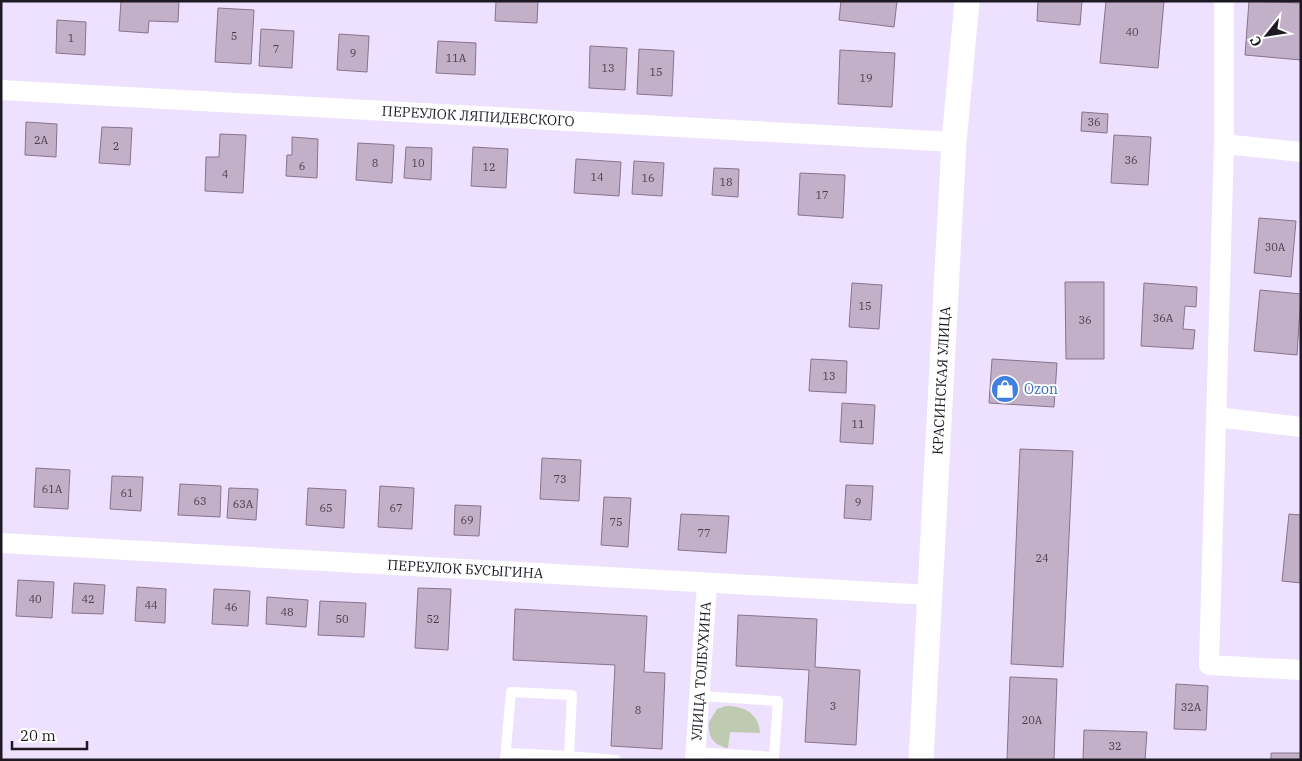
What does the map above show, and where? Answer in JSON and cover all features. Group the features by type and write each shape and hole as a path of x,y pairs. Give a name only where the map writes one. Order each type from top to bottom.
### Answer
{"street":[{"name":"КРАСИНСКАЯ УЛИЦА","path":"921,760 954,142 967,1"},
{"path":"1224,1 1224,144 1209,665 1301,670"},
{"name":"ПЕРЕУЛОК ЛЯПИДЕВСКОГО","path":"1,90 954,142"},
{"path":"1224,144 1301,152"},
{"path":"1216,417 1301,427"},
{"name":"ПЕРЕУЛОК БУСЫГИНА","path":"1,543 706,584 930,595"},
{"name":"УЛИЦА ТОЛБУХИНА","path":"695,756 706,584"}],"lane":[{"path":"569,756 572,695 511,692 506,756 569,756 616,760"},
{"path":"695,756 774,757 778,701 700,696"}],"green space":[{"path":"726,706 739,707 749,712 757,720 760,733 730,732 728,748 712,740 709,732 709,722 717,709"}],"building":[{"path":"121,1 179,1 178,22 149,21 148,33 119,31"},
{"path":"496,1 538,1 537,23 495,21"},
{"path":"841,1 897,1 894,27 839,20"},
{"path":"1038,1 1082,1 1080,25 1037,21"},
{"path":"1106,1 1164,1 1158,68 1100,63"},
{"path":"1249,1 1301,3 1301,60 1245,55"},
{"path":"218,8 254,10 251,64 215,62"},
{"path":"57,20 86,22 85,55 56,53"},
{"path":"261,29 294,31 292,68 259,66"},
{"path":"339,34 369,36 367,72 337,70"},
{"path":"438,41 476,43 475,75 436,73"},
{"path":"590,46 627,48 625,90 589,88"},
{"path":"639,49 674,51 672,96 637,94"},
{"path":"840,50 895,53 892,107 838,104"},
{"path":"1082,112 1108,114 1107,133 1081,131"},
{"path":"26,122 57,124 56,157 25,155"},
{"path":"102,127 132,128 130,165 99,163"},
{"path":"220,134 246,135 243,193 205,191 206,157 219,157"},
{"path":"1114,135 1151,137 1148,185 1111,183"},
{"path":"292,137 318,139 317,178 286,176 287,155 292,155"},
{"path":"358,143 394,145 392,183 356,180"},
{"path":"406,147 432,148 431,180 404,178"},
{"path":"473,147 508,149 506,188 471,186"},
{"path":"576,159 621,162 619,196 574,193"},
{"path":"634,161 664,163 662,196 632,194"},
{"path":"714,168 739,169 738,197 712,195"},
{"path":"800,173 845,175 843,218 798,215"},
{"path":"1259,218 1296,221 1291,277 1254,273"},
{"path":"1065,282 1104,282 1104,359 1066,359"},
{"path":"852,283 882,285 879,329 849,327"},
{"path":"1144,283 1197,287 1196,307 1185,306 1183,329 1195,330 1193,349 1141,346"},
{"path":"1260,290 1301,294 1297,355 1254,351"},
{"path":"811,359 847,361 846,393 809,391"},
{"path":"992,359 1057,363 1054,407 989,403"},
{"path":"842,403 875,405 873,444 840,442"},
{"path":"1020,449 1073,451 1063,667 1011,664"},
{"path":"542,458 581,460 579,501 540,499"},
{"path":"36,468 70,470 68,509 34,507"},
{"path":"112,476 143,477 141,511 110,509"},
{"path":"180,484 221,486 220,517 178,515"},
{"path":"846,485 873,486 871,520 844,518"},
{"path":"380,486 414,488 412,529 378,527"},
{"path":"229,488 258,489 256,520 227,518"},
{"path":"308,488 346,490 344,528 306,525"},
{"path":"604,497 631,498 628,547 601,545"},
{"path":"455,505 481,506 479,536 454,535"},
{"path":"681,514 729,516 726,553 678,550"},
{"path":"1289,514 1301,515 1301,583 1282,581"},
{"path":"18,580 54,582 52,618 16,616"},
{"path":"74,583 105,585 103,614 72,613"},
{"path":"137,587 166,589 165,623 135,621"},
{"path":"418,588 451,589 448,650 415,648"},
{"path":"214,589 250,591 248,626 212,624"},
{"path":"267,597 308,600 306,627 266,624"},
{"path":"320,601 366,603 364,637 318,635"},
{"path":"515,609 647,616 644,672 665,673 662,749 611,746 615,665 513,660"},
{"path":"738,615 817,619 815,667 860,670 856,745 805,742 809,670 736,666"},
{"path":"1010,677 1057,679 1054,760 1007,760"},
{"path":"1176,684 1208,686 1206,730 1174,729"},
{"path":"1084,730 1147,732 1145,760 1083,760"},
{"path":"1271,753 1301,753 1301,760 1271,760"}],"place":[{"name":"Ozon","path":"1005,389"}]}
